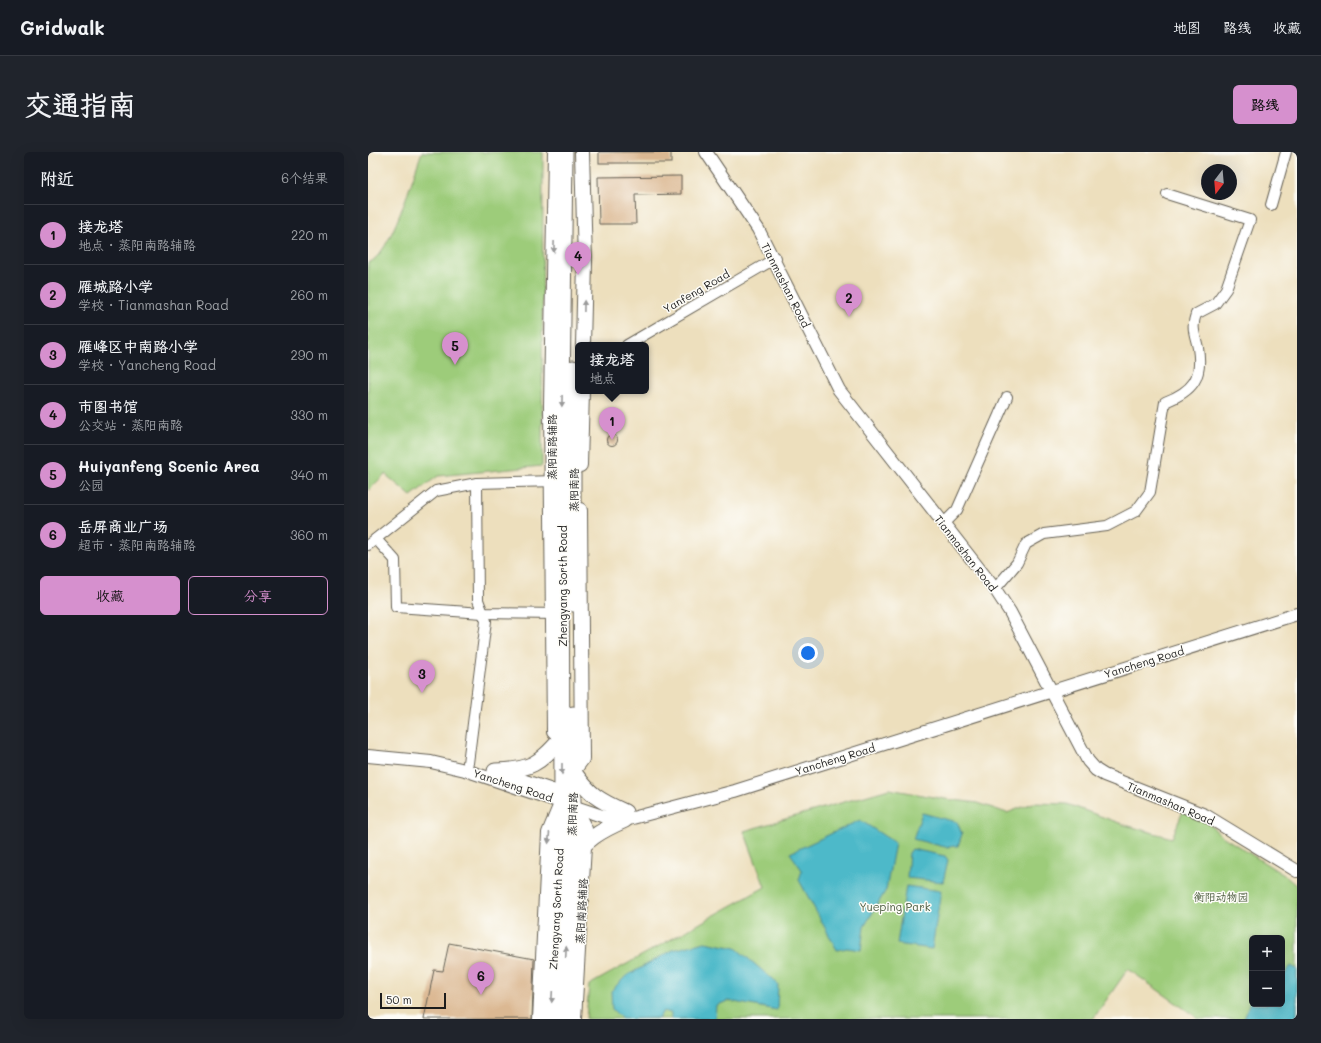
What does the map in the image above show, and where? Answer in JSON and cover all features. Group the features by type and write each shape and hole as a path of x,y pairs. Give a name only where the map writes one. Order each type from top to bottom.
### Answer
{"main road":[{"name":"蒸阳南路辅路","path":"555,152 551,406 557,481"},
{"name":"Zhengyang Sorth Road","path":"550,1019 568,800 562,738 558,614 557,481 565,152"},
{"name":"蒸阳南路","path":"563,1019 570,864 568,800 573,771 575,152"},
{"path":"582,152 584,262 583,342"},
{"path":"582,394 580,484 582,759 573,771 586,789 599,801 625,816"},
{"path":"496,771 518,770 531,766 544,758 562,738"},
{"name":"蒸阳南路辅路","path":"568,800 585,829 574,1019"},
{"path":"540,1019 548,833 568,800"},
{"path":"570,864 584,843 604,828 625,816"}],"street":[{"name":"Tianmashan Road","path":"706,152 758,229 842,388 997,587 1091,757 1099,766 1106,770 1208,810 1297,864"},
{"name":"Tianmashan Road","path":"711,152 760,226 839,390 997,587"},
{"path":"1271,205 1286,152"},
{"path":"997,587 1017,563 1026,544 1044,534 1107,526 1136,511 1150,492 1165,402 1178,397 1190,388 1200,371 1198,348 1193,325 1196,314 1215,304 1226,289 1250,220 1167,194"},
{"name":"Yanfeng Road","path":"632,342 775,259"},
{"path":"946,521 957,510 1007,397"},
{"path":"557,481 477,483 436,491 372,542 395,560 396,607 483,613 558,614"},
{"path":"468,763 486,621 478,600 477,483"},
{"name":"Yancheng Road","path":"368,749 432,755 468,763 496,771 568,800 602,816 625,816 735,791 1297,608"},
{"name":"Yancheng Road","path":"1052,688 1297,614"},
{"name":"Tianmashan Road","path":"1052,688 1088,761 1096,770 1104,775 1205,815 1297,872"},
{"name":"Yancheng Road","path":"368,756 431,762 466,770 568,800"}],"green space":[{"path":"422,152 543,152 542,466 438,476 411,496 385,474 368,491 368,263 377,257 393,231"},
{"name":"Yueping Park","path":"889,789 978,803 1007,813 1033,803 1067,804 1125,825 1172,838 1183,811 1207,822 1222,836 1284,875 1297,886 1297,1019 1199,1019 1128,969 1093,1019 586,1019 589,985 765,887 744,831"}],"water":[{"path":"922,813 957,822 962,834 958,846 945,847 913,839"},
{"path":"860,820 895,843 886,890 864,927 861,950 847,948 837,950 799,880 802,870 790,853"},
{"path":"912,849 945,856 948,860 943,882 907,878 909,853"},
{"path":"906,886 941,891 932,949 897,944"},
{"path":"705,942 736,948 778,984 777,1010 729,1001 716,1005 715,1019 671,1019 671,1013 663,1011 659,1018 622,1019 612,1009 611,991 626,976 673,950"},
{"path":"1291,966 1297,969 1297,1019 1244,1019 1249,1004 1249,1007 1285,1007 1285,974"}],"building":[{"path":"599,152 671,152 671,163 599,163"},
{"path":"681,176 681,194 635,195 636,224 599,224 598,177"},
{"path":"612,434 616,436 618,440 616,444 612,446 608,444 606,440 608,436"},
{"path":"449,943 534,959 532,1019 424,1019 434,970 443,971"}],"place":[{"name":"市图书馆","path":"578,275"},
{"name":"雁城路小学","path":"849,317"},
{"name":"Huiyanfeng Scenic Area","path":"455,365"},
{"name":"接龙塔","path":"612,440"},
{"name":"雁峰区中南路小学","path":"422,693"},
{"name":"岳屏商业广场","path":"481,995"}],"park label":[{"name":"衡阳动物园","path":"1221,896"}]}
